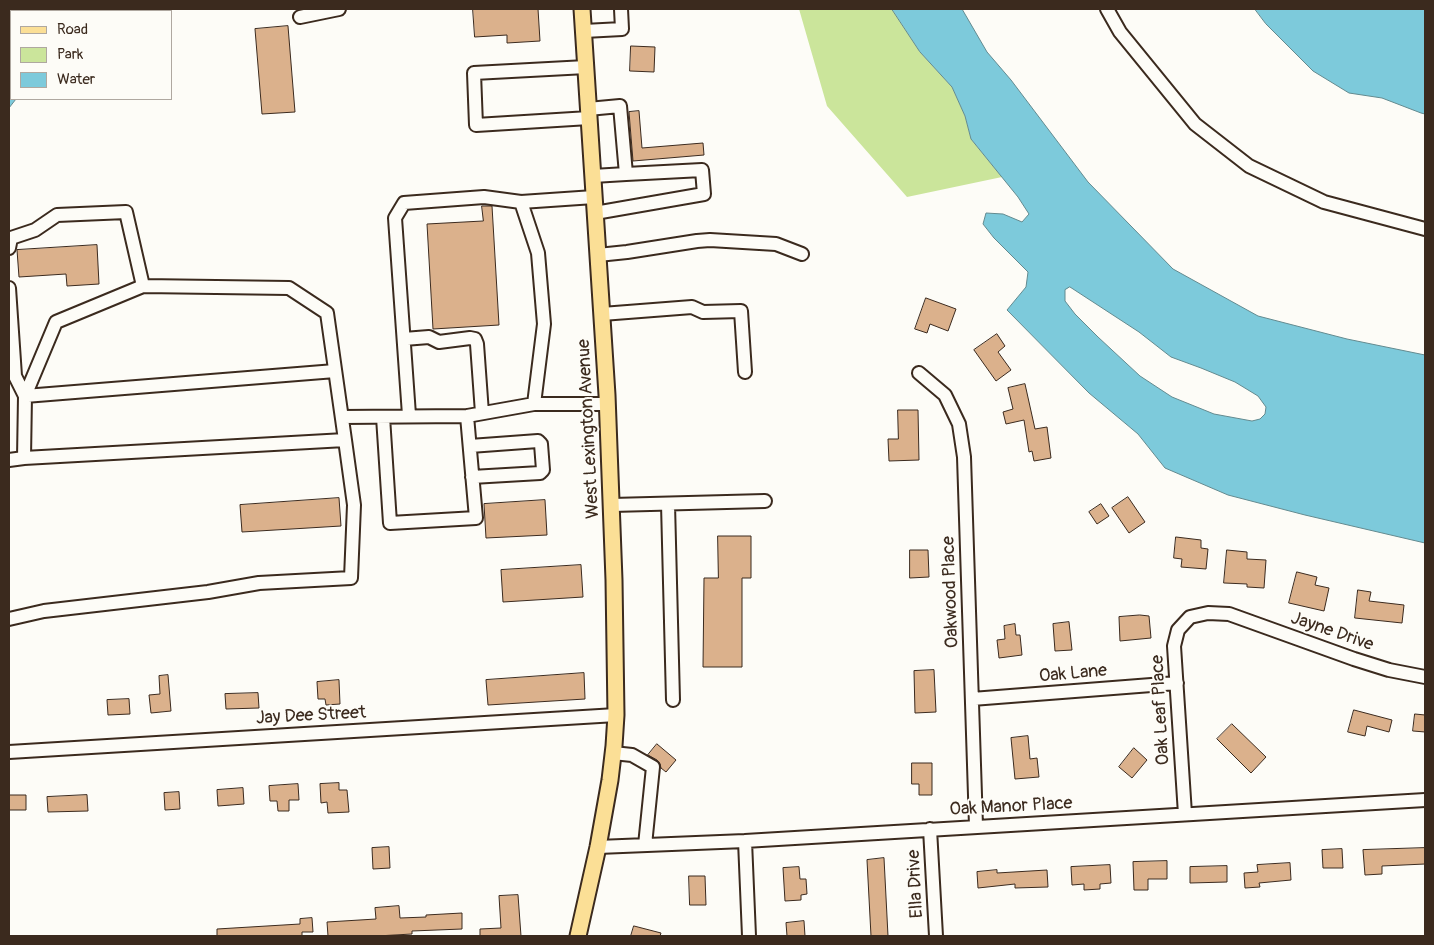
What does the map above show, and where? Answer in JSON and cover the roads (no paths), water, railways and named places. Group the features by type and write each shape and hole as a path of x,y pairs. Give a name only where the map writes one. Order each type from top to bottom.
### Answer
{"main road":[{"name":"West Lexington Avenue","path":"578,936 598,847 613,753 616,715 612,506 602,314 582,9"}],"street":[{"path":"300,17 339,9"},
{"path":"584,31 622,29 621,9"},
{"path":"1107,9 1120,32 1195,124 1249,166 1324,202 1425,229"},
{"path":"586,66 474,73 476,124 589,114 620,106 626,174"},
{"path":"593,176 702,170 704,194 595,213"},
{"path":"409,415 395,218 404,203 484,197 521,202 594,197"},
{"path":"521,202 538,253 544,324 534,404"},
{"path":"9,248 11,238 35,230 57,215 126,212 143,286"},
{"path":"598,255 710,240 776,244 802,254"},
{"path":"9,619 44,611 208,592 259,583 351,578 354,505 327,313 289,288 143,286 56,322 25,396 24,458"},
{"path":"9,288 15,376 25,396"},
{"path":"602,314 692,307 703,312 741,310 745,372"},
{"path":"404,339 429,337 439,342 475,339 477,344 482,413"},
{"path":"25,396 335,371"},
{"name":"Oakwood Place","path":"919,373 945,395 959,424 964,457 976,826"},
{"path":"342,417 467,416 534,404 607,404"},
{"path":"383,417 390,523 476,518 467,416"},
{"path":"9,460 345,440"},
{"path":"470,446 538,441 542,444 543,470 540,473 472,477"},
{"path":"612,506 765,501"},
{"path":"668,504 673,700"},
{"name":"Oak Leaf Place","path":"1185,814 1174,646 1178,630 1190,618 1208,613 1229,614"},
{"name":"Jayne Drive","path":"1229,614 1354,660 1389,670 1425,677"},
{"name":"Oak Lane","path":"972,699 1177,683"},
{"name":"Jay Dee Street","path":"9,752 616,715"},
{"path":"613,753 632,755 653,767 644,845"},
{"name":"Oak Manor Place","path":"598,847 745,841 1425,800"},
{"name":"Ella Drive","path":"930,829 936,936"},
{"path":"745,841 749,936"}],"water":[{"path":"9,9 58,9 10,10 10,100 15,100 9,108"},
{"path":"892,9 962,9 987,52 1011,80 1088,182 1173,269 1258,316 1347,339 1425,355 1425,543 1228,495 1165,468 1138,434 1089,393 1007,310 1026,287 1028,272 994,238 983,224 986,213 1003,214 1022,222 1029,214 1018,197 971,139 965,116 952,87 920,52","holes":["1070,287 1139,332 1171,357 1235,382 1258,396 1266,407 1265,414 1260,419 1252,421 1214,414 1172,397 1140,376 1098,337 1065,301 1065,290"]},
{"path":"1255,9 1425,9 1425,114 1382,98 1349,93 1313,71 1266,24"}]}
